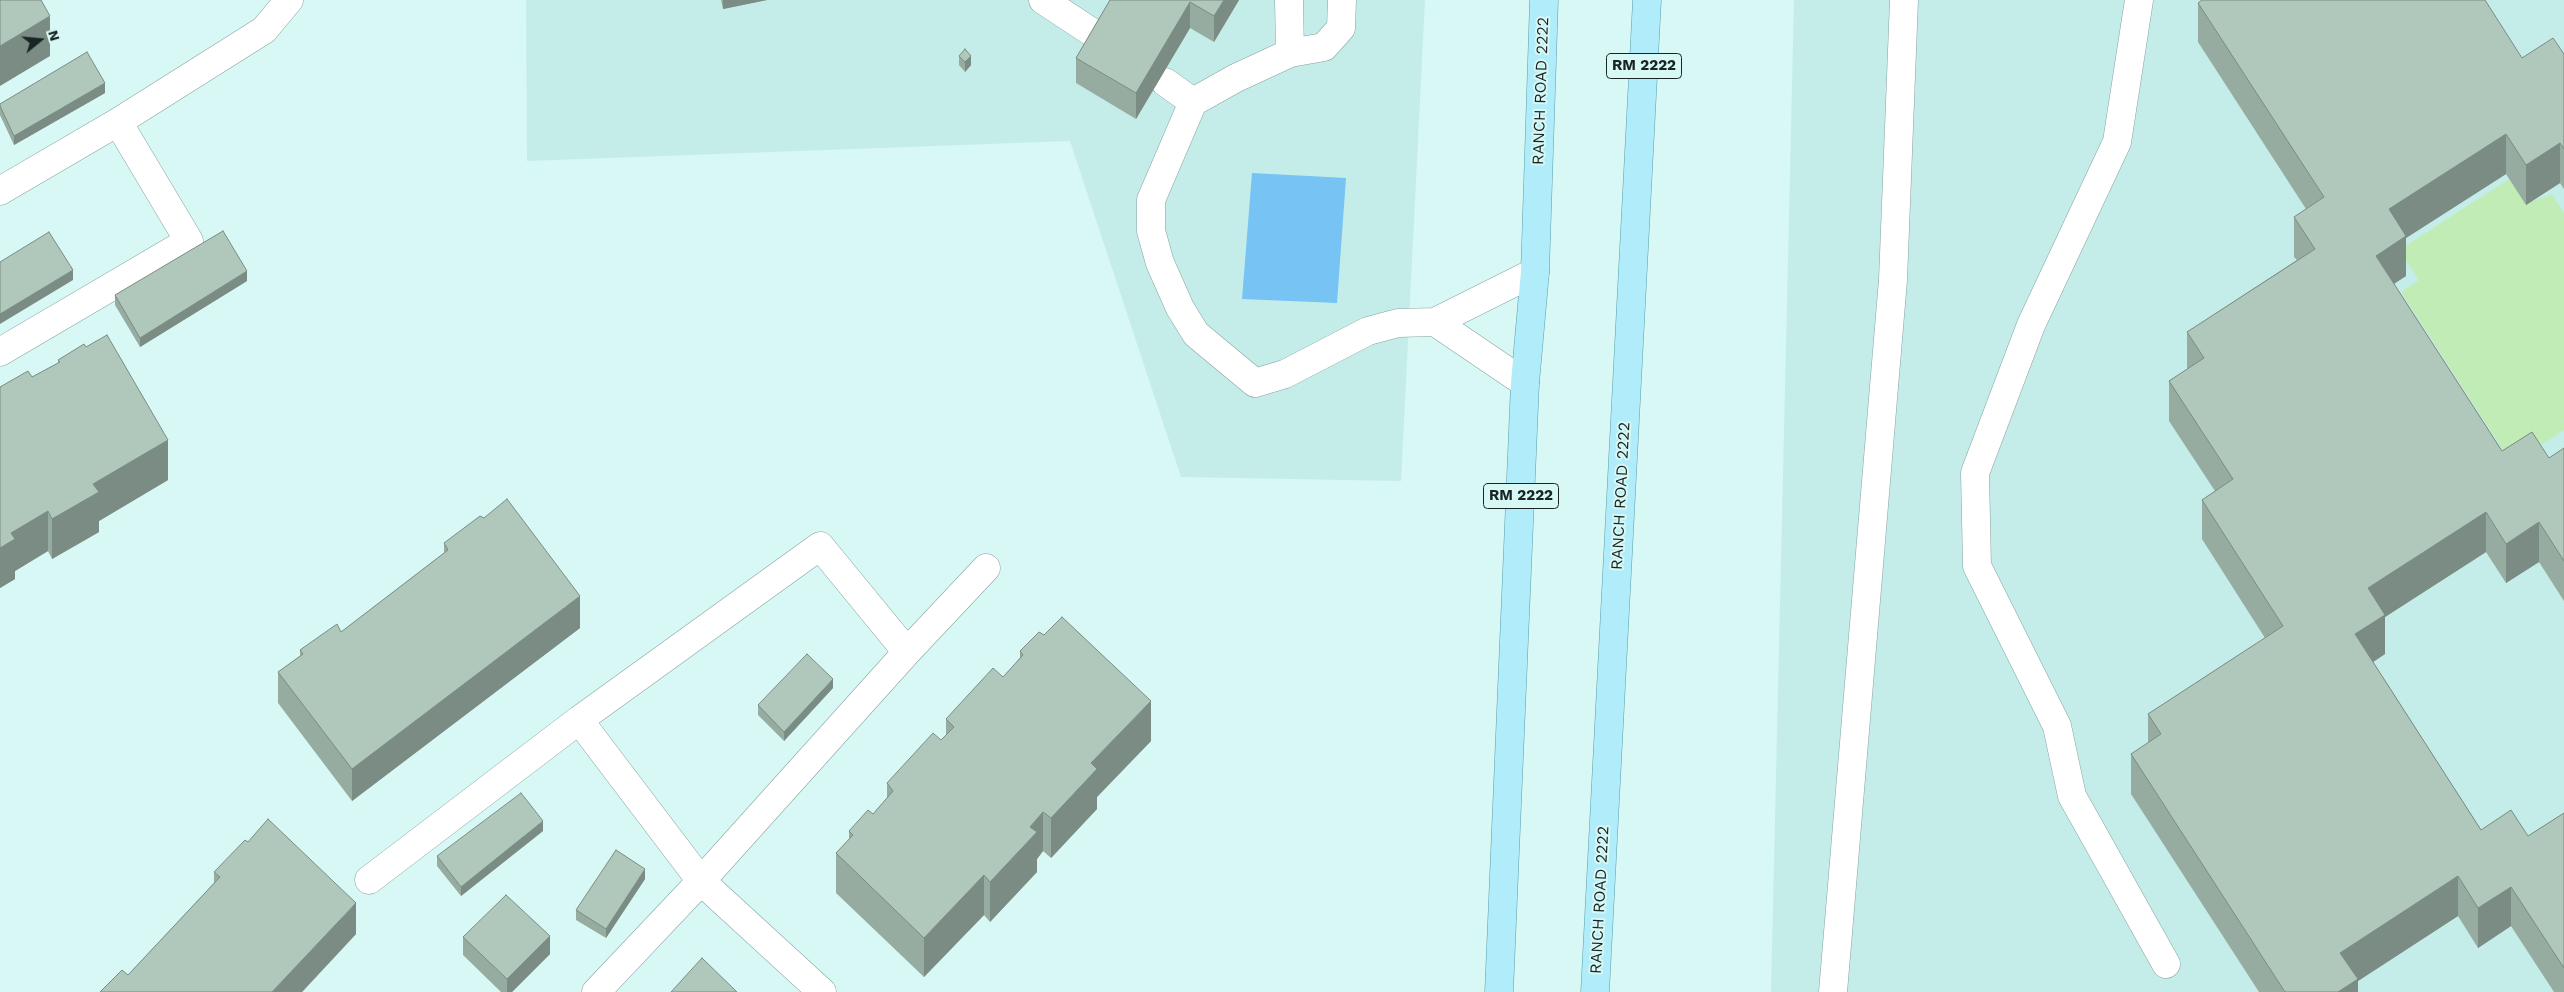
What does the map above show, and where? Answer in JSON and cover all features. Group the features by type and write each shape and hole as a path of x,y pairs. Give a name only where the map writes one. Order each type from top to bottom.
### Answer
{"main road":[{"name":"RANCH ROAD 2222","path":"1499,992 1526,383 1535,272 1544,0"},
{"name":"RANCH ROAD 2222","path":"1595,992 1647,0"}],"lane":[{"path":"0,192 118,122 264,30 289,0"},
{"path":"1043,0 1096,35"},
{"path":"1289,0 1290,52"},
{"path":"1342,0 1341,28 1324,47 1290,52 1236,78 1194,102 1151,200 1150,231 1160,263 1180,308 1196,334 1255,382 1285,374 1368,332 1398,322 1435,322 1535,272"},
{"path":"1833,992 1893,280 1904,0"},
{"path":"2139,0 2116,142 2031,324 1975,473 1977,566 2057,726 2072,796 2166,964"},
{"path":"1165,82 1194,102"},
{"path":"0,352 189,241 118,122"},
{"path":"1435,322 1526,383"},
{"path":"369,880 579,720 820,546 907,652"},
{"path":"596,992 701,881 907,652 986,568"},
{"path":"579,720 701,881 822,992"}],"shaded area":[{"path":"526,0 1425,0 1401,481 1181,477 1070,141 527,161"},
{"path":"1794,0 2564,0 2564,992 1771,992"}],"green space":[{"path":"2514,176 2530,202 2552,194 2564,213 2564,430 2512,464 2401,292 2419,280 2399,250"}],"water":[{"path":"1252,173 1346,178 1337,303 1242,299"}],"building":[{"path":"0,0 41,0 50,16 0,46"},
{"path":"1110,0 1224,0 1214,16 1190,2 1136,93 1076,58"},
{"path":"2202,0 2485,0 2522,58 2553,38 2564,54 2564,149 2560,143 2526,165 2506,134 2389,209 2406,236 2376,256 2502,451 2532,432 2549,458 2564,448 2564,561 2539,522 2506,544 2486,512 2368,588 2385,615 2355,634 2481,830 2511,810 2528,836 2564,813 2564,968 2511,887 2478,908 2458,876 2340,953 2358,979 2338,992 2285,992 2131,754 2161,734 2148,714 2283,626 2202,500 2233,479 2169,381 2204,358 2187,332 2315,249 2294,217 2324,197 2198,3"},
{"path":"965,49 971,56 965,62 959,56"},
{"path":"87,52 105,83 14,136 0,104"},
{"path":"223,231 247,271 140,338 115,295"},
{"path":"49,232 73,270 0,314 0,262"},
{"path":"107,335 168,440 93,484 99,492 52,519 48,511 11,533 15,539 0,548 0,387 28,371 32,377 60,362 58,360 84,344 86,347"},
{"path":"507,499 580,596 352,769 278,672 303,654 300,650 337,624 341,632 448,550 444,543 480,516 484,518"},
{"path":"1062,617 1151,701 1091,763 1097,769 1051,818 1043,812 1030,827 1037,832 990,882 984,875 924,938 836,853 853,835 849,831 868,810 873,814 893,791 887,783 933,733 941,740 954,727 946,719 993,668 1003,677 1023,655 1020,651 1039,632 1044,635"},
{"path":"807,654 833,679 784,732 758,705"},
{"path":"521,793 543,821 461,887 437,856"},
{"path":"268,819 356,903 272,992 100,992 122,970 128,975 220,877 214,872 245,840 248,842"},
{"path":"616,850 645,869 606,929 576,910"},
{"path":"506,895 550,936 507,979 463,937"},
{"path":"702,958 737,992 671,992"}]}
